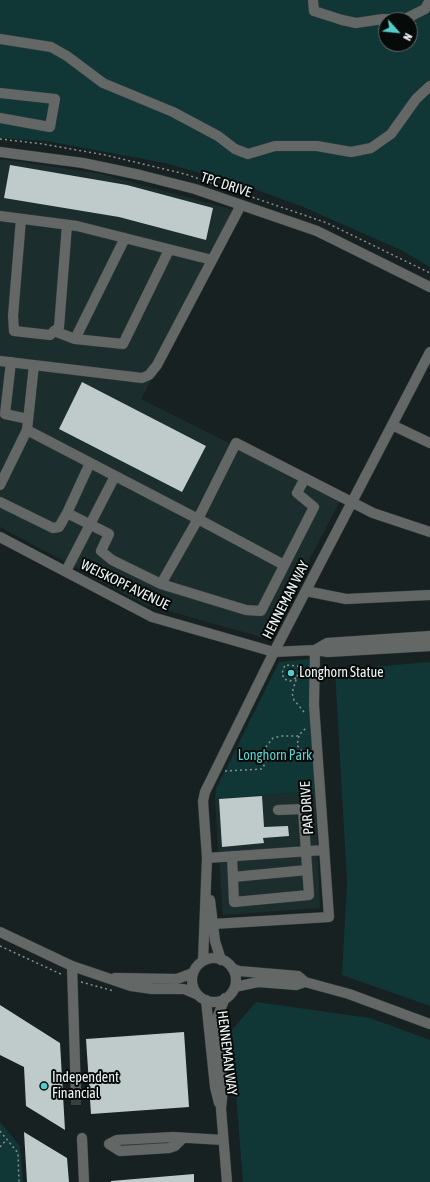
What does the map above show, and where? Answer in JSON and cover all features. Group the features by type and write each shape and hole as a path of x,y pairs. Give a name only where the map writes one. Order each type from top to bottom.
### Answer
{"street":[{"path":"313,0 314,11 356,23 383,19 403,20 425,9 430,0"},
{"path":"0,39 51,46 103,83 173,112 218,136 235,149 248,154 275,146 317,146 352,152 371,148 391,134 416,99 430,86"},
{"path":"0,93 55,99 50,127 0,118"},
{"name":"TPC DRIVE","path":"0,152 83,163 140,175 195,189 317,231 430,287"},
{"path":"0,361 142,378 149,375 157,365 241,205"},
{"path":"0,216 67,225 212,260"},
{"path":"21,219 13,316 14,331 50,335 59,327 67,225"},
{"path":"75,340 125,238"},
{"path":"54,331 75,340 123,344 169,250"},
{"name":"HENNEMAN WAY","path":"203,961 207,870 204,801 205,792 274,652 430,352"},
{"path":"11,362 5,414 28,419"},
{"path":"0,485 27,430 34,365"},
{"path":"392,424 430,444"},
{"path":"27,430 284,565"},
{"path":"161,584 198,519 236,443 373,513 430,532"},
{"path":"0,502 53,528 59,527 90,463"},
{"path":"66,571 115,476"},
{"path":"67,513 109,534 101,551 112,560 161,584 246,610 261,611 314,507 297,493 305,478"},
{"name":"WEISKOPF AVENUE","path":"0,537 152,617 274,652 315,650"},
{"path":"306,592 346,599 430,594"},
{"path":"315,650 327,643 430,636"},
{"path":"315,650 328,652 430,646"},
{"name":"PAR DRIVE","path":"213,924 329,917 314,705 315,650"},
{"path":"232,856 234,902 309,896 303,809 278,810"},
{"path":"207,858 324,850"},
{"name":"HENNEMAN WAY","path":"207,870 215,941 221,960"},
{"path":"233,877 308,870"},
{"path":"0,932 72,966 113,978 131,986 184,989 202,998 219,1001 225,998 235,987 258,982 296,985 305,982"},
{"path":"113,978 132,977 177,979 193,973 203,961 209,959 221,960 238,971 298,976 305,982 349,994 430,1024"},
{"path":"72,966 76,1095"},
{"path":"232,968 235,974 235,987"},
{"path":"193,973 193,985 202,998"},
{"name":"HENNEMAN WAY","path":"202,998 214,1087 221,1109"},
{"name":"HENNEMAN WAY","path":"225,998 217,1018 223,1087 221,1109 226,1182"},
{"path":"183,1138 175,1146 169,1148 120,1151 110,1144 117,1140 173,1136 223,1140"},
{"path":"82,1138 84,1182"}],"path":[{"path":"296,678 290,681 284,680 282,673 285,665 298,666 299,670 292,693 294,700 307,716"},
{"path":"306,727 300,734 296,745 309,761"},
{"path":"225,771 262,769 266,762 266,748 272,738 281,736 298,736 300,734"},
{"path":"0,1131 19,1155 19,1182"},
{"path":"0,1147 7,1139"}],"shaded area":[{"path":"0,159 102,174 241,212 141,399 341,499 268,639 144,604 0,527"},
{"path":"315,791 320,908 223,915 215,799"}],"green space":[{"path":"0,0 430,0 430,267 401,250 301,206 246,186 165,163 47,141 0,138"},
{"name":"Longhorn Park","path":"309,659 315,791 215,799 216,789 279,662"},
{"path":"430,662 430,1006 342,975 347,882 335,670"},
{"path":"256,1002 370,1018 430,1040 430,1182 243,1182 231,1031"},
{"path":"0,1122 20,1146 23,1182 0,1182"}],"building":[{"path":"10,165 127,185 213,208 206,240 119,217 4,198"},
{"path":"82,382 206,446 182,492 59,429"},
{"path":"262,796 264,827 288,826 289,836 263,838 264,843 222,847 219,799"},
{"name":"Independent Financial","path":"0,1005 60,1043 65,1130 26,1106 24,1067 0,1055"},
{"path":"184,1032 189,1107 91,1114 86,1039"},
{"name":"Independent Financial","path":"24,1132 67,1158 69,1182 27,1182"},
{"path":"194,1174 194,1182 111,1182 111,1181"}],"tunnel":[{"path":"76,1095 76,1107"}],"place":[{"name":"Longhorn Statue","path":"291,673"},
{"name":"Independent Financial","path":"44,1086"}]}
